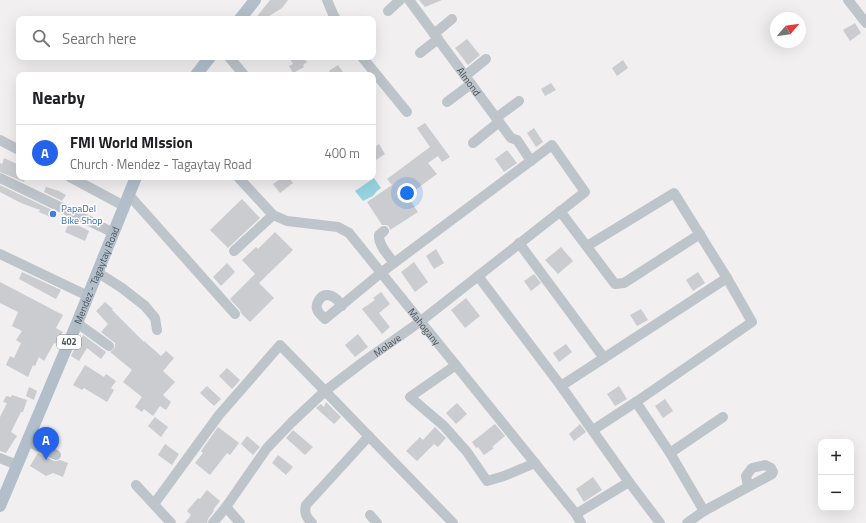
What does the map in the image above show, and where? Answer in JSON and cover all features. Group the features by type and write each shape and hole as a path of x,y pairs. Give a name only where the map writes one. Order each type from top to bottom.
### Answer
{"main road":[{"path":"242,16 255,0"},
{"path":"198,72 208,60"},
{"name":"Mendez - Tagaytay Road","path":"0,506 77,323 135,180"}],"street":[{"path":"327,0 334,16"},
{"path":"388,11 400,0"},
{"name":"Almond","path":"409,0 511,138 511,144 529,162"},
{"path":"848,0 866,23"},
{"path":"420,53 452,19"},
{"path":"232,60 242,72"},
{"path":"364,60 374,72"},
{"path":"465,76 486,60"},
{"path":"376,74 407,112"},
{"path":"447,102 471,84"},
{"path":"473,143 519,101"},
{"path":"0,140 16,148"},
{"name":"Molave","path":"213,523 226,507 267,448 325,391 421,321 585,192 552,145 529,162"},
{"path":"342,306 382,272 529,162"},
{"path":"0,178 114,233"},
{"path":"77,180 126,200 235,314"},
{"name":"Mahogany","path":"241,180 273,215 287,222 338,227 349,233 382,272 578,518"},
{"path":"587,246 674,193 727,278 752,322 593,430"},
{"path":"560,211 615,284 624,283 700,234"},
{"path":"234,251 273,215"},
{"path":"384,231 379,235 378,239 394,263"},
{"path":"519,243 604,358"},
{"path":"0,254 88,296"},
{"path":"97,272 122,288 145,306 155,318 156,330"},
{"path":"478,276 561,386 660,523"},
{"path":"561,386 727,278"},
{"path":"77,323 109,346"},
{"path":"154,504 219,416 280,346 453,523"},
{"path":"456,365 410,397 444,426 467,452 487,481 504,476 535,463"},
{"path":"636,402 670,453 704,511"},
{"path":"670,453 723,417"},
{"path":"312,523 305,511 306,505 369,436"},
{"path":"27,440 56,455"},
{"path":"0,458 17,465"},
{"path":"578,518 629,482"},
{"path":"136,485 171,523"},
{"path":"687,523 704,511 748,486"},
{"path":"226,507 240,523"}],"water":[{"path":"371,180 375,180 381,188 373,196 363,201 355,191"}],"building":[{"path":"270,0 288,0 282,8 269,16 257,16"},
{"path":"419,0 442,0 425,7"},
{"path":"855,23 861,33 850,41 843,30"},
{"path":"467,39 480,55 468,65 455,48"},
{"path":"291,60 305,60 307,62 303,65 304,67 295,72 292,72 289,66 293,64"},
{"path":"623,60 628,68 617,76 612,68"},
{"path":"338,65 343,72 330,72 329,71"},
{"path":"551,83 556,90 545,96 541,89"},
{"path":"425,123 450,157 442,162 438,156 428,163 437,174 407,196 418,212 390,230 387,225 382,225 367,202 392,185 387,179 430,147 417,128"},
{"path":"534,128 543,142 536,147 527,133"},
{"path":"379,144 385,154 376,160 376,146"},
{"path":"507,150 517,163 504,172 495,159"},
{"path":"4,158 16,164 16,179 0,172 0,163 2,164"},
{"path":"279,180 290,180 293,183 280,193 273,184"},
{"path":"0,185 56,212 53,218 39,212 40,210 21,203 0,192"},
{"path":"46,187 66,195 62,201 44,192"},
{"path":"242,199 260,218 228,248 210,230"},
{"path":"70,221 89,231 85,241 65,232"},
{"path":"275,232 293,250 259,283 274,298 250,322 230,299 255,274 242,260 256,247 258,249"},
{"path":"561,247 573,261 558,274 545,260"},
{"path":"436,249 444,263 434,269 426,256"},
{"path":"414,262 428,282 415,292 401,272"},
{"path":"227,263 235,272 221,286 213,277"},
{"path":"22,272 61,290 56,299 19,279"},
{"path":"698,272 705,283 693,291 686,280"},
{"path":"534,274 541,283 531,291 524,281"},
{"path":"0,282 63,315 56,328 63,332 55,344 54,343 44,361 39,357 35,366 33,365 28,377 6,365 10,356 14,358 21,343 16,340 22,331 12,326 18,312 0,303"},
{"path":"381,292 390,304 379,313 390,327 382,334 362,309 375,300 373,298"},
{"path":"466,298 480,316 465,328 451,310"},
{"path":"105,302 144,342 161,356 166,351 174,358 163,371 175,382 163,395 171,402 166,410 160,406 153,416 144,409 142,412 135,407 142,397 123,382 132,370 110,352 114,349 115,343 101,332 108,324 96,311"},
{"path":"641,309 648,320 637,326 630,315"},
{"path":"358,334 368,347 355,357 345,345"},
{"path":"83,335 106,352 101,359 87,348 79,361 71,356"},
{"path":"566,344 572,352 559,362 553,353"},
{"path":"85,365 104,377 106,374 116,381 111,388 114,390 107,402 84,388 82,390 73,385"},
{"path":"227,368 240,380 232,389 219,376"},
{"path":"207,386 221,399 214,406 200,393"},
{"path":"619,386 627,399 615,406 607,394"},
{"path":"29,387 37,391 34,400 26,396"},
{"path":"12,395 27,400 23,412 21,412 11,432 17,436 6,453 0,451 0,417 7,403 3,402 6,396 11,397"},
{"path":"665,399 673,411 663,418 655,406"},
{"path":"326,402 341,417 334,424 316,408 321,404 324,407"},
{"path":"457,403 467,414 456,424 446,413"},
{"path":"155,417 168,427 161,437 148,426"},
{"path":"495,424 505,436 492,447 494,448 484,455 472,442"},
{"path":"580,424 586,432 574,441 569,434"},
{"path":"218,427 239,443 230,455 227,453 210,475 195,463 203,453 201,451"},
{"path":"435,427 446,438 438,447 434,444 417,461 406,451 420,437 423,440"},
{"path":"293,430 313,447 305,455 286,438"},
{"path":"247,436 260,447 253,455 241,444"},
{"path":"165,444 179,454 172,465 158,455"},
{"path":"38,453 54,461 60,460 68,463 63,477 53,473 46,476 30,466"},
{"path":"278,455 293,467 286,475 272,463"},
{"path":"593,477 602,490 584,502 576,489"},
{"path":"207,490 220,501 213,510 214,511 207,523 185,523 191,515 187,511"}],"place":[{"name":"PapaDel Bike Shop","path":"53,214"},
{"name":"FMI World MIssion","path":"46,460"}]}
